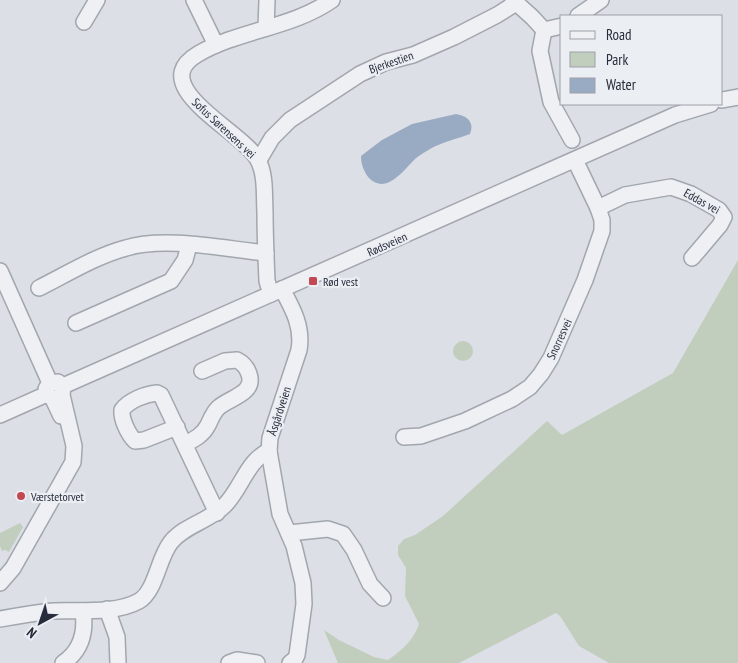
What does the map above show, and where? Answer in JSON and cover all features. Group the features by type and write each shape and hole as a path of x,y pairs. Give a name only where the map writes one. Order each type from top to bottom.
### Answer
{"street":[{"path":"84,22 97,0"},
{"path":"194,0 216,46"},
{"path":"266,28 267,0"},
{"name":"Sofus Sørensens vei","path":"276,292 267,281 264,184 259,160 246,145 190,96 182,84 182,70 196,55 216,46 297,18 332,0"},
{"path":"579,15 601,0"},
{"path":"515,1 544,30"},
{"name":"Bjerkestien","path":"259,160 272,138 290,120 360,74 386,62 412,55 454,38 497,15 515,1"},
{"path":"544,30 560,27"},
{"path":"544,30 540,51 551,102 572,140"},
{"path":"723,100 738,97"},
{"name":"Rødsveien","path":"0,415 675,115 709,105"},
{"name":"Snorresvei","path":"404,438 421,436 465,422 512,399 530,387 541,374 554,352 597,248 603,225 598,208 575,160"},
{"name":"Eddas vei","path":"598,208 625,195 662,187 676,188 691,194 719,210 724,217 720,225 692,258"},
{"path":"39,288 109,253 128,247 167,244 266,253"},
{"path":"76,323 170,281 185,260 189,245"},
{"path":"0,271 6,306 55,392 69,427 74,446 72,462 13,568 0,583"},
{"name":"Åsgårdveien","path":"0,619 46,612 107,609 141,600 149,589 162,557 171,542 180,533 217,513 232,497 258,456 269,451 270,438 300,342 299,325 276,292"},
{"path":"185,444 204,432 219,407 243,392 250,383 248,370 237,360 225,360 202,371"},
{"path":"177,427 217,513"},
{"path":"269,451 280,514 301,573 304,593 297,655 290,663"},
{"path":"288,533 328,529 343,534 354,550 370,584 383,598"},
{"path":"107,609 117,637 118,663"},
{"path":"63,663 73,655 81,642 84,628 84,611"},
{"path":"229,663 237,660 257,663"}],"green space":[{"path":"738,260 738,663 609,663 579,646 560,616 556,613 459,663 338,663 324,630 339,640 374,657 388,660 406,645 417,630 419,624 405,596 406,568 398,555 398,546 404,539 415,535 443,516 547,421 562,435 673,373"},
{"path":"463,341 470,344 473,351 470,358 463,361 456,358 453,351 456,344"},
{"path":"20,523 23,527 9,552 2,551 0,533"}],"water":[{"path":"456,114 464,116 469,120 471,123 470,134 430,149 417,157 394,180 388,183 375,183 367,176 362,165 361,156 382,140 412,124"}],"place":[{"name":"Rød vest","path":"313,281"},
{"name":"Værstetorvet","path":"21,496"}]}
